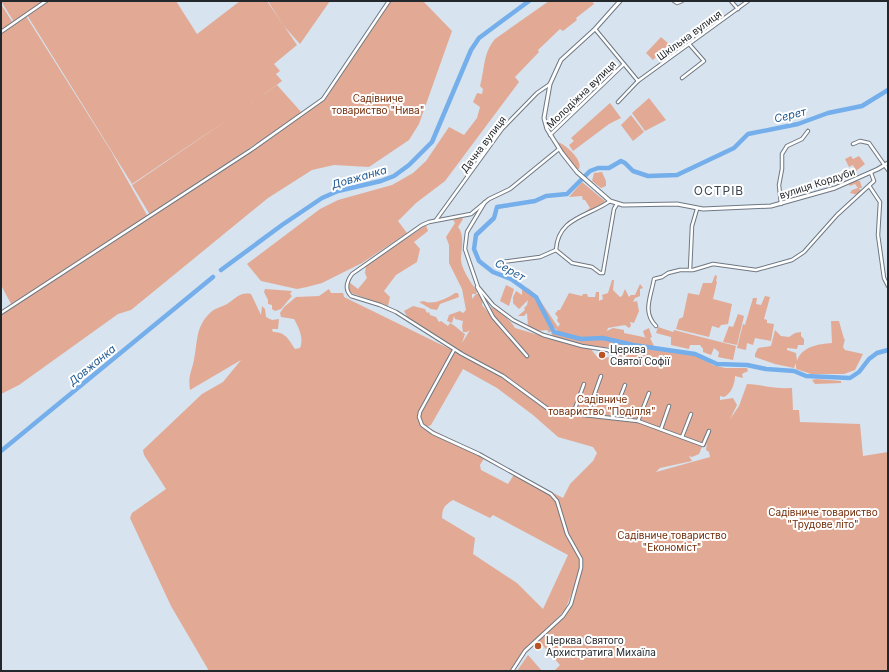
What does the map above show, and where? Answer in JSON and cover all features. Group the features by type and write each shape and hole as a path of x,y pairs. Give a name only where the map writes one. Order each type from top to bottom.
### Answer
{"street":[{"path":"1,32 46,1"},
{"path":"1,312 251,150 294,120 328,93 389,1"},
{"name":"вулиця Кордуби","path":"620,1 595,29 561,60 550,84 544,118 550,135 577,172 610,201 617,204 677,204 698,209 744,208 781,204 835,188 886,164"},
{"path":"674,1 677,3 682,1"},
{"path":"731,1 738,9"},
{"name":"Шкільна вулиця","path":"618,102 638,81 690,45 748,1"},
{"path":"595,29 638,81"},
{"path":"682,78 704,61 690,45"},
{"name":"Молодіжна вулиця","path":"550,135 624,64"},
{"name":"Дачна вулиця","path":"436,221 502,129 538,93 550,84"},
{"path":"781,204 779,185 782,169 782,154 787,146 802,139 808,131"},
{"path":"853,144 860,141 869,143 886,164 888,170"},
{"path":"559,149 510,189 496,195 465,216 436,221 422,226 361,268 349,279 347,289 351,296 388,308 454,350 503,376 546,408 587,416 638,421 703,445 709,430"},
{"path":"656,326 650,318 647,308 654,279 662,277 668,273 690,270 713,264 756,270 792,260 804,252 849,204 870,187 874,181 871,172"},
{"path":"870,187 880,202 877,230 884,278 888,286"},
{"path":"556,250 558,238 564,227 576,218 610,201"},
{"path":"485,202 467,232 465,239 466,255 478,289 493,317 527,356"},
{"path":"556,250 572,264 592,267 602,274 604,270 611,223 617,204"},
{"path":"690,270 692,226 698,209"},
{"path":"502,262 540,257 556,250"},
{"path":"476,283 493,305 525,327 552,338 582,346 608,350 612,353"},
{"path":"454,350 420,412 420,421 433,433 479,454 551,494 557,500 567,534 581,559 581,568 574,595 567,610 557,623 525,651 512,671"},
{"path":"587,416 601,376"},
{"path":"573,414 584,384"},
{"path":"612,418 626,384"},
{"path":"638,421 649,392"},
{"path":"660,429 669,406"},
{"path":"682,437 691,414"}],"green space":[{"path":"1,1 45,1 14,22"},
{"path":"47,1 176,1 197,34 240,1 267,1 297,45 274,64 280,71 276,74 282,81 251,104 277,85 302,113 150,215 132,185 233,116 132,184 27,15"},
{"path":"268,1 330,1 300,44 283,25"},
{"name":"Садівниче товариство \"Нива\"","path":"391,1 423,1 452,31 419,124 409,140 369,167 334,165 312,170 268,198 131,310 118,314 19,385 1,394 1,314 274,135 326,98"},
{"path":"549,1 592,1 594,4 576,18 577,20 563,31 560,29 538,50 539,52 515,77 519,82 445,181 416,203 398,221 407,233 362,263 322,283 297,289 261,281 247,264 320,209 338,200 392,185 413,173 426,161 449,127 464,135 477,118 480,107 473,102 477,93 482,94 483,89 480,86 486,55 491,44 495,39"},
{"path":"1,4 13,23 1,31"},
{"path":"26,16 111,151 148,217 11,304 1,285 1,33"},
{"path":"661,37 669,44 653,60 646,53"},
{"path":"649,98 666,120 645,131 632,113"},
{"path":"610,103 621,118 609,124 573,151 569,145 574,141 571,138"},
{"path":"631,115 644,132 633,141 621,125"},
{"path":"558,142 573,153 579,161 579,169 572,169 561,154 556,143"},
{"path":"851,156 853,159 859,156 865,164 856,171 853,165 849,167 845,159"},
{"path":"602,172 606,181 606,186 601,188 592,181 594,173"},
{"path":"860,181 862,188 859,188 861,191 858,195 850,193 852,190 858,188 855,184 850,186 848,183"},
{"path":"582,182 606,202 586,213 585,212 590,208 585,200 583,200 582,196 569,197"},
{"path":"459,217 463,219 458,227 462,238 461,260 463,268 477,291 476,294 479,294 483,299 482,305 494,319 490,307 504,315 515,328 562,342 590,348 598,358 614,357 631,363 635,358 615,356 616,348 584,345 553,337 552,332 556,334 560,333 551,325 535,297 527,287 537,296 558,327 560,324 557,321 558,317 555,314 558,310 560,310 569,293 582,296 583,294 587,294 588,297 595,297 596,292 599,292 599,301 603,299 602,295 608,293 612,280 614,280 613,290 620,297 625,289 629,297 631,295 635,295 640,284 643,288 640,289 640,296 635,298 633,302 637,301 639,311 634,323 630,322 631,326 629,328 624,325 608,328 607,331 613,328 624,330 624,333 648,338 645,337 643,331 649,328 652,337 650,338 654,346 632,345 697,356 713,365 725,368 747,368 748,371 742,374 743,378 735,376 729,394 724,397 720,396 720,400 733,398 737,405 730,419 739,406 747,384 792,388 793,410 799,410 800,422 860,424 863,456 888,452 888,671 554,671 560,665 538,640 566,613 581,570 565,610 539,637 510,671 209,671 171,606 130,518 132,513 166,489 144,455 143,450 202,394 223,382 241,360 190,390 190,375 198,334 202,323 214,309 227,304 238,296 251,294 261,315 262,306 265,309 266,317 272,320 279,319 278,329 272,329 273,332 284,335 289,339 295,349 300,348 301,337 294,319 281,317 280,313 284,307 296,297 319,296 329,289 331,293 343,293 344,297 454,351 444,341 408,318 404,311 413,306 425,309 427,313 429,312 430,315 436,317 439,322 441,321 448,326 450,323 465,334 462,343 470,330 463,332 463,321 455,319 454,316 452,323 447,321 449,315 460,311 463,313 466,310 462,289 449,263 449,245 446,237 455,223 453,220","holes":["463,369 497,388 533,415 558,437 593,447 597,453 593,461 570,484 563,498 515,473 508,484 481,470 480,465 485,457 427,427 431,425","707,444 706,450 709,452 710,457 656,472 660,468 692,461 689,456 692,457 699,454 702,447 705,447","453,500 490,518 493,515 568,555 543,609 517,583 473,554 475,538 442,518 443,509"]},
{"path":"426,225 428,231 414,242 420,249 417,262 396,275 384,291 390,297 388,306 351,293 348,288 349,282 358,289 367,278 365,273 366,265"},
{"path":"715,275 717,276 717,282 713,299 732,304 728,324 721,325 719,328 712,326 709,337 676,329 679,319 683,317 688,293 699,295 703,283 712,283"},
{"path":"506,285 514,289 509,306 500,301"},
{"path":"265,289 292,291 290,294 292,296 281,309 275,311 272,309 272,305 268,304 268,300 264,292"},
{"path":"522,289 527,291 540,306 552,330 549,333 547,330 537,331 528,327 527,313 524,316 518,316 525,310 524,308 527,305 528,300 519,309 513,303 513,297 516,291 522,295"},
{"path":"458,293 459,297 440,304 437,310 431,309 419,302 435,302"},
{"path":"765,296 770,297 764,319 767,320 767,323 774,324 771,341 755,338 753,345 747,343 746,350 737,348 743,324 745,325 753,298 757,298 756,304 761,305"},
{"path":"738,314 744,316 737,345 723,342 729,326 733,327"},
{"path":"831,321 839,321 845,339 843,347 845,350 863,354 855,370 844,374 811,374 796,369 796,363 794,368 775,364 755,357 758,348 771,346 775,330 781,336 789,337 795,333 801,332 801,336 804,339 804,345 798,345 797,349 787,348 787,350 796,353 797,361 799,356 807,349 817,345 832,343"},
{"path":"658,327 673,332 674,330 736,346 733,360 718,357 719,352 714,348 711,355 703,352 700,345 690,345 689,349 671,345 671,337 656,333"},
{"path":"812,380 841,381 841,383 815,384"},
{"path":"528,655 542,671 517,671"}],"waterway":[{"name":"Довжанка","path":"221,270 282,225 322,198 338,191 381,181 394,176 409,165 432,142 471,50 479,38 529,1"},
{"name":"Серет","path":"888,90 862,106 828,113 798,124 748,134 734,148 677,175 648,176 633,171 621,161 609,168 598,168 590,171 567,194 546,196 535,201 497,207 494,218 476,235 474,249 479,261 493,272 511,279 536,297 554,332 581,339 603,338 633,345 695,354 717,364 747,365 766,369 794,371 806,376 850,378 859,372 869,359 877,353 888,350"},
{"name":"Довжанка","path":"1,451 213,277"}],"place":[{"name":"Церква Святої Софії","path":"602,355"},
{"name":"Церква Святого Архистратига Михаїла","path":"538,646"}],"district":[{"name":"ОСТРІВ","path":"719,191"}],"park label":[{"name":"Садівниче товариство \"Поділля\"","path":"602,404"},
{"name":"Садівниче товариство \"Трудове літо\"","path":"823,518"},
{"name":"Садівниче товариство \"Економіст\"","path":"672,540"}]}
